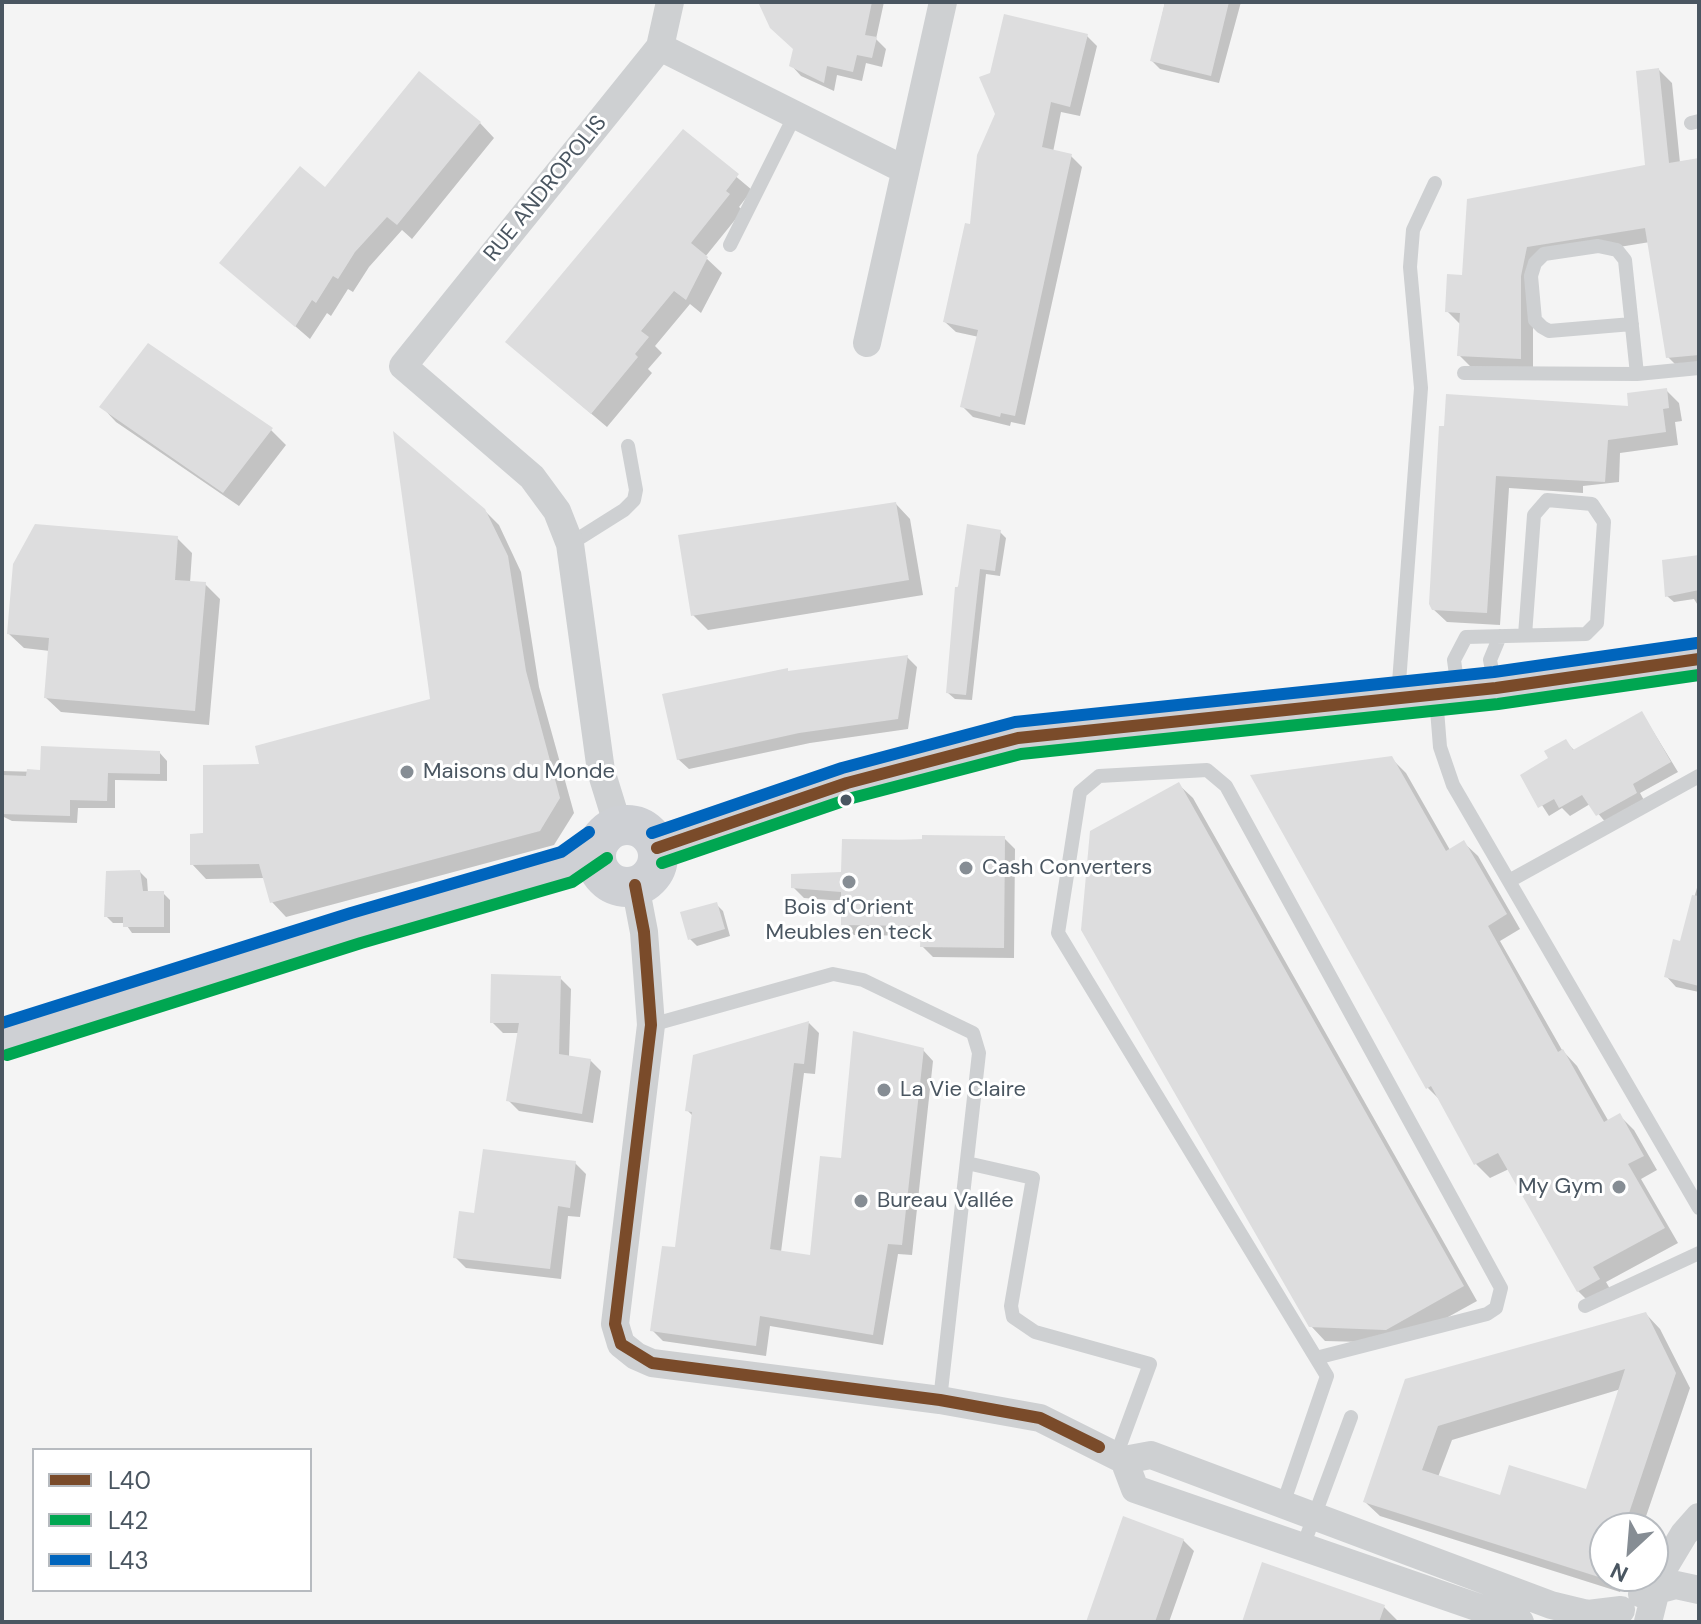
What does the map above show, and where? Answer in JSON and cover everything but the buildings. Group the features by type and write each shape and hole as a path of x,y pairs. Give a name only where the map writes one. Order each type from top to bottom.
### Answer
{"main road":[{"path":"2,1040 356,928 606,861 644,881 656,867 657,848 847,783 1018,738 1692,667"}],"street":[{"name":"RUE ANDROPOLIS","path":"570,544 557,511 532,477 403,366 660,47 670,2"},
{"path":"867,343 943,2"},
{"path":"660,47 905,170"},
{"path":"570,544 601,771 606,861 644,932 651,1025 615,1324 621,1344 652,1363 940,1400 1040,1418 1120,1458 1151,1455 1551,1605 1588,1614 1617,1616 1637,1596 1646,1592"},
{"path":"1120,1458 1135,1489 1520,1622"},
{"path":"1669,1563 1684,1534 1699,1517"},
{"path":"1669,1586 1699,1590"},
{"path":"1648,1622 1656,1592"}],"lane":[{"path":"730,245 795,115"},
{"path":"1435,183 1413,230 1410,267 1447,692"},
{"path":"1632,324 1549,331 1535,320 1531,276 1535,263 1544,254 1598,246 1617,250 1625,260 1632,324 1637,374"},
{"path":"1464,373 1637,374 1699,368"},
{"path":"570,544 624,510 634,500 636,490 628,446"},
{"path":"1525,635 1534,515 1547,500 1592,504 1604,522 1597,623 1586,634 1466,637 1454,660 1440,747 1453,785 1699,1208"},
{"path":"1447,692 1490,660 1500,636"},
{"path":"1283,1504 1327,1376 1316,1358 1058,933 1080,792 1099,776 1207,770 1226,786 1501,1288 1496,1308 1487,1314 1316,1358"},
{"path":"1509,881 1699,776"},
{"path":"651,1025 833,974 863,980 973,1033 979,1053 940,1400"},
{"path":"967,1163 1033,1178 1011,1306 1013,1317 1035,1332 1150,1364 1120,1458"},
{"path":"1585,1306 1699,1253"},
{"path":"1302,1549 1351,1417"}],"transit line":[{"name":"L43","path":"652,833 842,768 1015,722 1494,672 1697,643"},
{"name":"L40","path":"657,848 847,783 1018,738 1496,688 1699,659"},
{"name":"L42","path":"662,863 852,798 1021,754 1498,704 1699,675"},
{"name":"L43","path":"2,1023 351,913 561,852 589,832"},
{"name":"L42","path":"7,1055 361,943 572,882 607,858"},
{"name":"L40","path":"635,885 644,932 651,1025 615,1324 621,1344 652,1363 940,1400 1040,1418 1099,1447"}],"place":[{"name":"Maisons du Monde","path":"407,772"},
{"name":"Cash Converters","path":"966,868"},
{"name":"Bois d'Orient Meubles en teck","path":"849,882"},
{"name":"La Vie Claire","path":"884,1090"},
{"name":"My Gym","path":"1619,1187"},
{"name":"Bureau Vallée","path":"861,1201"}]}
